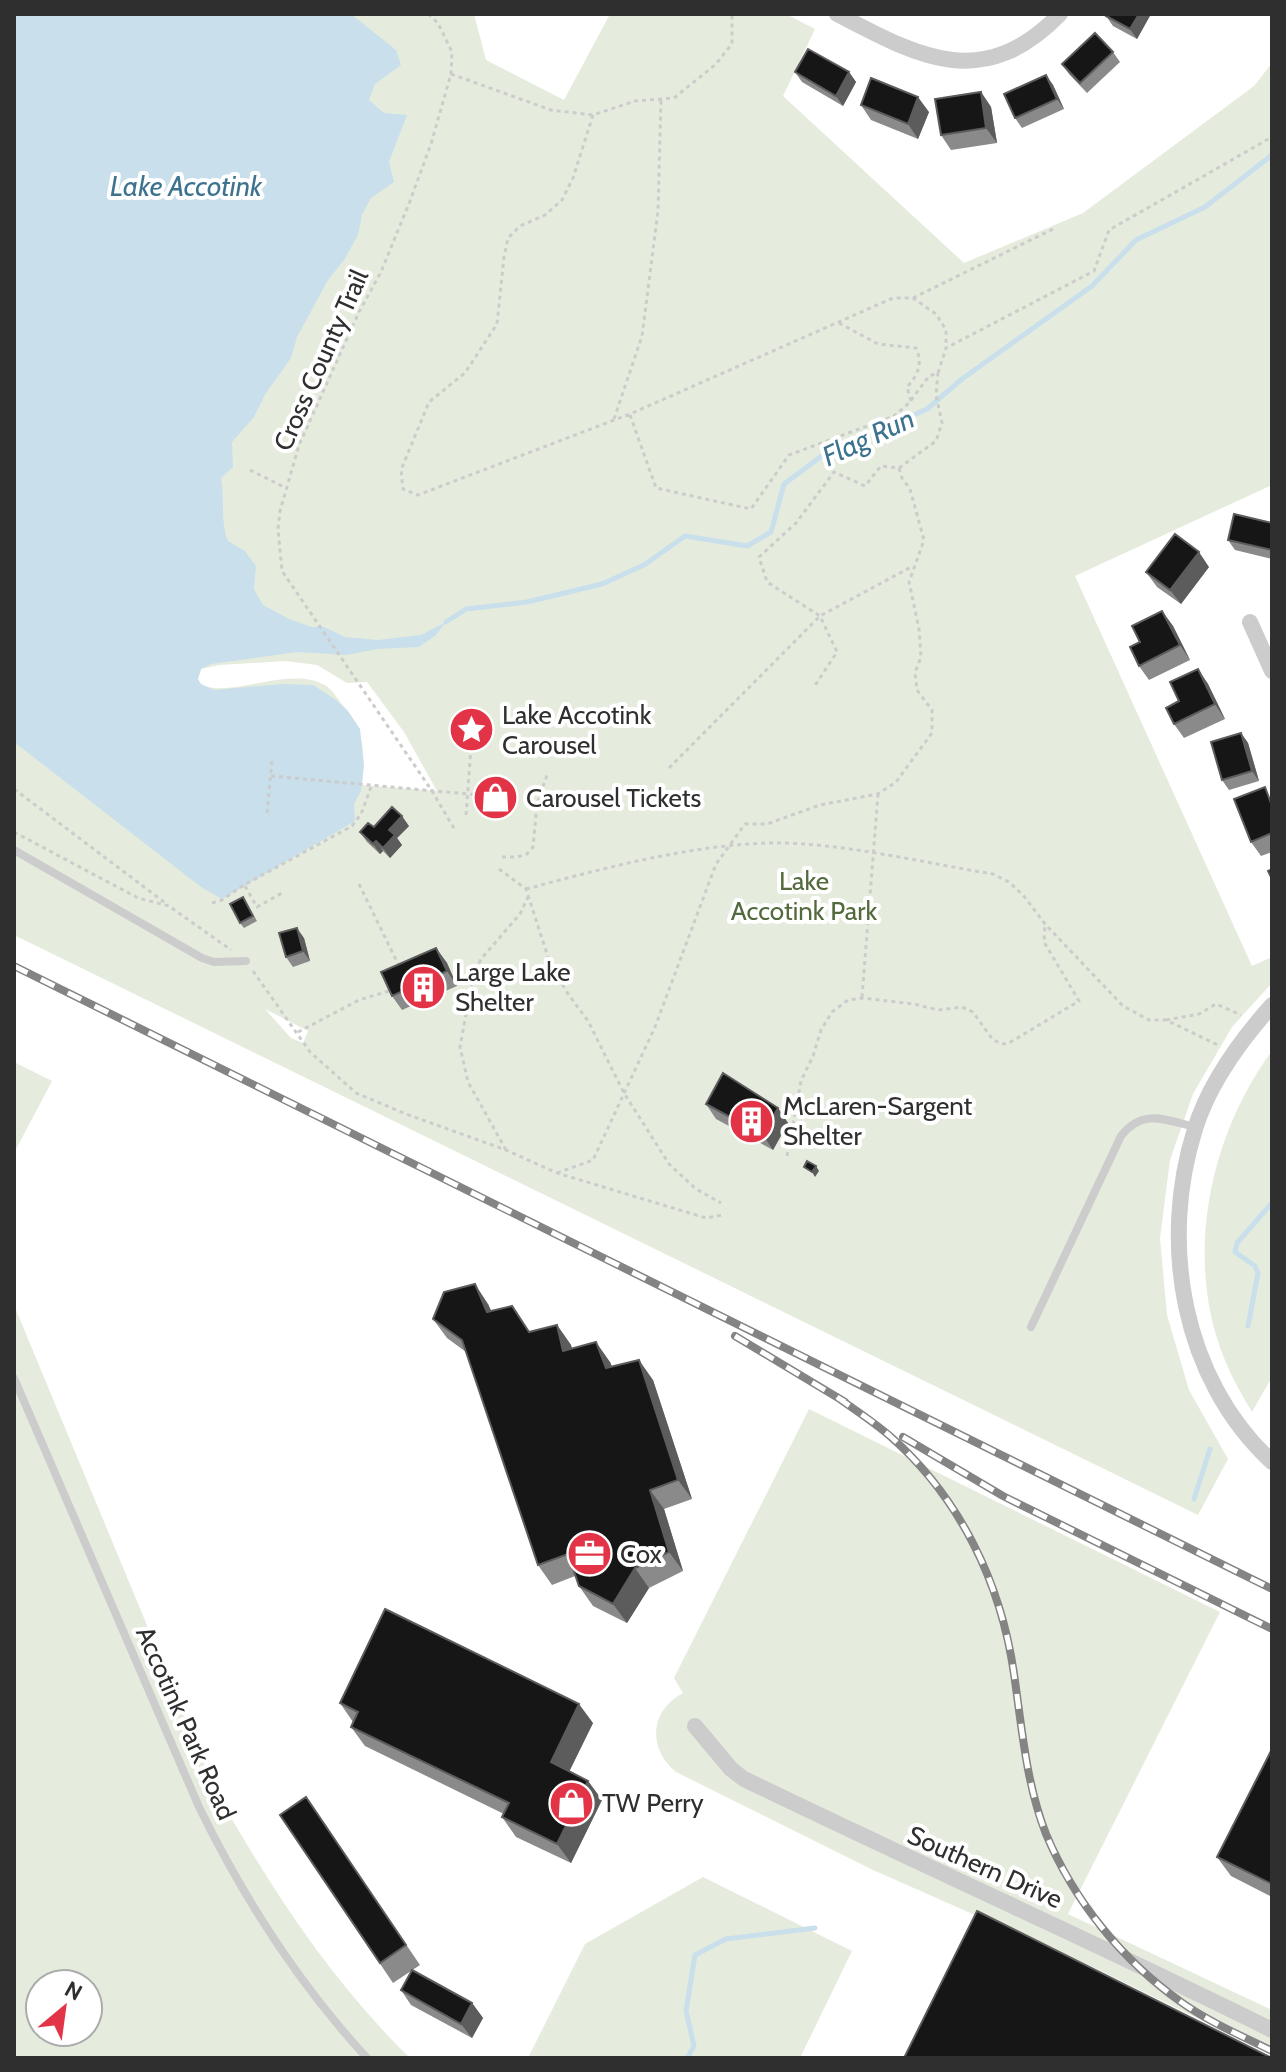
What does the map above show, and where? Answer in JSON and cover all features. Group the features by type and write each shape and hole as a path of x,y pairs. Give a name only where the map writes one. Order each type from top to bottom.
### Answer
{"street":[{"path":"837,14 909,51 949,60 991,57 1011,50 1032,39 1060,14"},
{"path":"1250,622 1272,671"},
{"path":"1272,1005 1221,1072 1195,1127 1182,1180 1178,1236 1182,1292 1189,1322 1207,1370 1241,1429 1272,1462"},
{"name":"Southern Drive","path":"695,1726 731,1769 744,1779 916,1863 1132,1960 1272,2030"}],"lane":[{"path":"14,850 202,958 214,962 246,961"},
{"path":"1031,1327 1121,1136 1131,1124 1143,1118 1195,1127"},
{"name":"Accotink Park Road","path":"14,1378 223,1856 254,1910 305,1984 367,2058"}],"path":[{"name":"Cross County Trail","path":"428,14 438,23 452,52 451,74 421,175 381,272 308,421 280,511 278,529 282,571 432,791 455,830"},
{"path":"451,74 551,110 593,115 635,101 674,98 715,65 732,44 732,14"},
{"path":"614,419 642,336 658,211 661,99"},
{"path":"593,115 573,178 562,200 545,215 520,226 508,238 497,324 465,373 429,402 401,470 403,489 418,495 630,414 893,298 913,298 1053,229"},
{"path":"946,348 1094,271 1109,230 1272,137"},
{"path":"814,687 837,652 820,616 767,582 759,557 796,523 834,472 865,486 881,466 899,468 936,441 942,423 936,395 938,373 946,348 946,330 936,314 913,298"},
{"path":"838,322 878,344 916,348 920,366 907,387 911,401"},
{"path":"630,414 656,488 751,509 789,455 894,416 911,401 929,376 938,373"},
{"path":"557,1173 593,1160 655,1027 716,864 745,824 767,824 820,805 878,794 896,782 932,733 932,710 917,690 915,673 921,657 919,629 909,582 924,540 910,489 899,468"},
{"path":"250,470 288,489"},
{"path":"669,768 820,616 913,566"},
{"path":"466,815 471,748"},
{"path":"267,813 272,760"},
{"path":"502,857 527,854 533,847 537,804 548,772"},
{"path":"271,776 490,796"},
{"path":"212,903 352,826 361,814 371,786"},
{"path":"14,789 231,950"},
{"path":"862,998 878,794"},
{"path":"14,832 138,898 169,906"},
{"path":"526,889 624,865 770,843 875,855 993,874 1009,882 1023,895 1045,924 1123,1006 1149,1020 1166,1020 1199,1014 1216,1004 1257,1022"},
{"path":"499,869 526,889 548,957 566,991 588,1021 624,1093 669,1164 696,1189 721,1203"},
{"path":"359,884 405,976"},
{"path":"244,885 257,907 282,893"},
{"path":"506,1150 468,1082 460,1047 477,967 520,914 528,897"},
{"path":"787,1156 801,1081 821,1030 832,1012 848,1000 862,998 938,1010 962,1007 973,1012 993,1040 1003,1044 1079,1001 1044,942 1045,924"},
{"path":"246,961 310,1052 356,1093 506,1150 557,1173 706,1218 723,1215"},
{"path":"298,1032 359,1000 389,991"},
{"path":"1166,1020 1233,1054"}],"green space":[{"name":"Lake Accotink Park","path":"14,14 474,14 486,60 564,100 610,14 786,14 815,29 783,96 964,263 1083,213 1254,86 1272,63 1272,485 1075,576 1252,966 1272,957 1272,983 1232,1027 1193,1094 1170,1160 1160,1238 1167,1315 1189,1390 1228,1459 1198,1515 14,935","holes":["286,661 317,665 347,683 367,682 404,732 437,791 362,785 363,751 359,732 349,713 325,685 295,678 215,688 201,685 198,679 201,669 220,665","265,1009 308,1031 303,1043 291,1038"]},
{"path":"1272,1051 1272,1377 1252,1412 1231,1375 1216,1335 1208,1299 1206,1224 1221,1150 1252,1082"},
{"path":"14,1062 52,1081 14,1153"},
{"path":"14,1305 215,1789 303,1931 353,1997 410,2058 14,2058"},
{"path":"809,1409 1220,1612 1068,1914 1272,2010 1272,2055 1093,1967 873,1870 676,1772 667,1762 660,1752 656,1730 664,1709 683,1693 674,1678"},
{"path":"703,1877 852,1951 800,2058 528,2058 585,1944"}],"water":[{"name":"Lake Accotink","path":"14,14 351,14 396,50 401,65 375,84 369,100 384,113 407,115 389,162 394,182 371,198 362,215 358,235 328,280 297,337 291,358 266,393 254,417 232,442 233,467 221,478 223,518 228,541 245,551 256,566 254,589 263,605 289,619 312,627 324,627 345,637 378,640 421,635 446,622 436,635 419,647 378,649 346,655 297,652 211,664 201,669 198,679 201,684 214,690 283,684 313,685 348,711 360,729 364,766 361,791 354,804 355,821 222,899 201,887 14,742"}],"building":[{"path":"1107,14 1139,14 1130,29"},
{"path":"1095,33 1113,52 1080,83 1062,64"},
{"path":"808,49 849,72 836,96 795,72"},
{"path":"1046,75 1057,99 1015,118 1004,94"},
{"path":"871,78 918,97 908,124 861,105"},
{"path":"981,92 986,128 941,135 935,99"},
{"path":"1234,514 1272,523 1272,550 1228,540"},
{"path":"1175,534 1199,552 1170,590 1146,572"},
{"path":"1162,611 1180,645 1139,666 1130,647 1140,642 1132,626"},
{"path":"1198,669 1215,704 1174,724 1166,708 1179,701 1170,682"},
{"path":"1241,733 1252,771 1222,780 1211,742"},
{"path":"1265,787 1272,806 1272,833 1251,842 1234,799"},
{"path":"392,807 402,816 389,830 395,835 383,848 376,841 373,844 360,832 368,823 374,827"},
{"path":"243,897 253,916 240,923 230,904"},
{"path":"297,928 303,951 286,957 279,933"},
{"path":"436,948 447,971 392,996 381,972"},
{"path":"723,1073 778,1108 763,1135 706,1104"},
{"path":"807,1161 816,1166 812,1172 804,1167"},
{"path":"475,1284 487,1312 512,1306 529,1332 557,1325 563,1351 596,1342 606,1368 639,1360 678,1480 650,1490 669,1552 635,1568 613,1604 579,1586 568,1554 538,1565 462,1340 433,1319 444,1292"},
{"path":"385,1609 579,1704 551,1762 588,1781 557,1844 502,1817 509,1803 351,1727 358,1712 340,1703"},
{"path":"1272,1749 1272,1884 1217,1857"},
{"path":"306,1797 406,1945 380,1963 280,1815"},
{"path":"977,1911 1272,2058 904,2058"},
{"path":"412,1970 472,2003 461,2024 401,1990"}],"waterway":[{"name":"Flag Run","path":"446,622 466,609 527,602 602,584 644,565 685,536 747,546 771,532 784,484 823,455 927,409 962,379 1092,286 1136,240 1205,207 1272,155"},
{"path":"1248,1326 1258,1273 1255,1266 1235,1252 1237,1243 1272,1203"},
{"path":"1194,1499 1210,1449"},
{"path":"687,2058 694,2046 686,2011 695,1955 726,1939 815,1928"}],"railway":[{"path":"14,966 1272,1589"},
{"path":"735,1336 845,1402"},
{"path":"837,1397 885,1432 916,1461 938,1487 974,1544 988,1575 1008,1640 1039,1815 1057,1859 1085,1906 1120,1948 1159,1985 1203,2016 1272,2051"},
{"path":"903,1437 1003,1496 1272,1629"}],"place":[{"name":"Lake Accotink Carousel","path":"471,730"},
{"name":"Carousel Tickets","path":"495,798"},
{"name":"Large Lake Shelter","path":"424,987"},
{"name":"McLaren-Sargent Shelter","path":"752,1121"},
{"name":"Cox","path":"589,1554"},
{"name":"TW Perry","path":"571,1803"}]}
